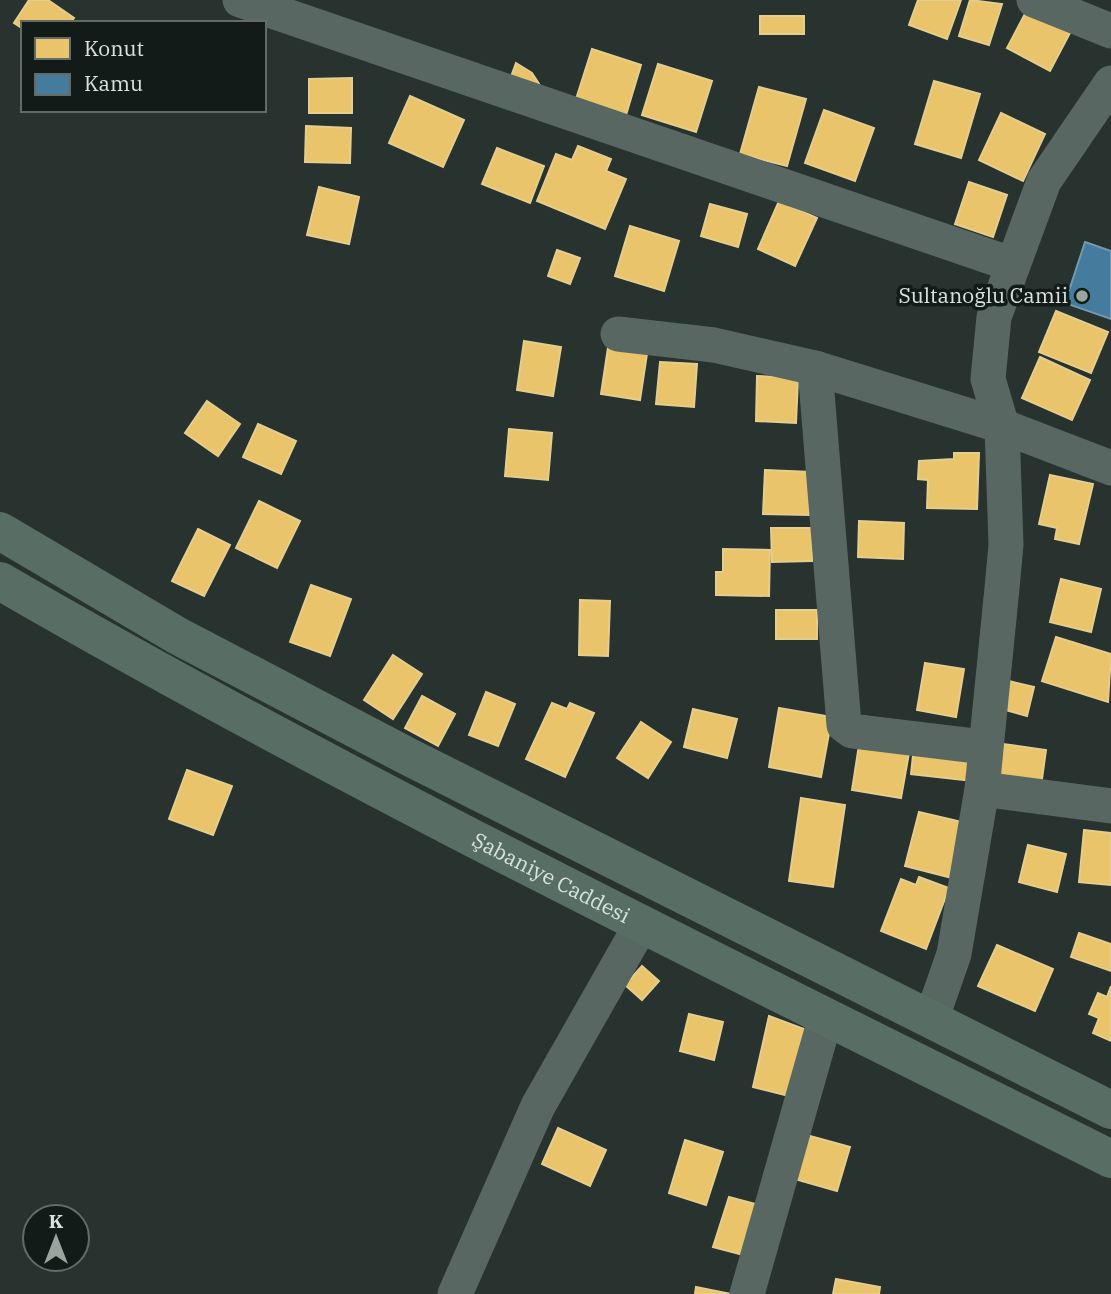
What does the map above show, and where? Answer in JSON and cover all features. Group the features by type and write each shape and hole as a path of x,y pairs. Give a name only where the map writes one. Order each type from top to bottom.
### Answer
{"highway":[{"path":"0,531 178,636 409,757 1111,1110"},
{"name":"Şabaniye Caddesi","path":"0,581 181,686 696,953 1111,1159"},
{"path":"696,953 717,911"}],"street":[{"path":"240,0 1011,264"},
{"path":"1034,0 1111,31"},
{"path":"931,1020 954,954 982,789 984,747 1006,545 1002,426 988,379 993,317 1044,181 1111,83"},
{"path":"618,334 714,345 815,368 1002,426 1111,468"},
{"path":"815,368 844,725 852,731 984,747"},
{"path":"982,789 1111,806"},
{"path":"454,1294 537,1106 641,925"},
{"path":"747,1294 826,1016"}],"building: Konut":[{"path":"29,0 48,0 74,18 72,21 21,21 21,28 14,23"},
{"path":"918,0 961,0 947,39 909,25"},
{"path":"970,0 1002,4 989,45 959,36"},
{"path":"1028,8 1071,31 1050,71 1007,48"},
{"path":"760,16 804,16 804,34 760,34"},
{"path":"592,49 641,65 626,115 576,99"},
{"path":"516,63 532,73 541,87 505,93"},
{"path":"658,64 712,81 696,132 642,115"},
{"path":"352,78 352,113 309,113 309,79"},
{"path":"934,81 980,94 961,158 915,144"},
{"path":"759,87 806,99 787,166 740,154"},
{"path":"410,96 464,120 443,167 389,143"},
{"path":"824,110 874,128 855,181 805,163"},
{"path":"1001,113 1045,134 1023,181 979,160"},
{"path":"306,126 351,128 350,163 305,162"},
{"path":"578,146 611,159 606,171 626,179 605,229 537,201 556,154 572,160"},
{"path":"497,148 544,166 530,203 482,184"},
{"path":"969,182 1007,195 993,237 955,224"},
{"path":"319,187 359,197 349,244 307,235"},
{"path":"779,201 817,218 795,266 758,249"},
{"path":"710,204 747,214 738,247 701,236"},
{"path":"630,226 679,241 664,291 615,276"},
{"path":"557,250 580,258 570,284 548,276"},
{"path":"1056,311 1108,332 1091,373 1039,352"},
{"path":"524,341 561,347 553,396 517,390"},
{"path":"609,341 648,347 640,400 601,394"},
{"path":"1040,357 1090,380 1072,420 1022,398"},
{"path":"660,362 697,364 694,407 656,404"},
{"path":"757,376 798,378 796,423 756,421"},
{"path":"207,401 240,424 218,456 185,433"},
{"path":"258,424 296,441 281,474 243,457"},
{"path":"509,429 552,433 548,480 505,476"},
{"path":"954,453 979,453 977,509 927,508 928,480 918,479 919,461 954,459"},
{"path":"765,470 811,472 809,515 763,514"},
{"path":"1050,475 1093,484 1079,544 1055,539 1057,528 1039,524"},
{"path":"259,501 300,521 277,568 236,548"},
{"path":"859,521 904,523 903,559 858,557"},
{"path":"771,528 812,528 812,561 772,562"},
{"path":"198,529 230,545 204,596 172,581"},
{"path":"723,549 770,550 769,596 716,595 716,572 723,572"},
{"path":"1061,579 1101,589 1091,632 1050,622"},
{"path":"311,585 351,599 330,656 290,642"},
{"path":"580,600 610,601 608,656 579,655"},
{"path":"776,610 817,610 817,639 776,639"},
{"path":"1056,637 1111,654 1108,702 1042,681"},
{"path":"393,655 422,674 393,719 364,700"},
{"path":"925,663 964,669 956,717 917,710"},
{"path":"1009,681 1034,687 1027,716 1002,709"},
{"path":"486,692 515,704 498,746 469,735"},
{"path":"422,696 455,714 438,746 405,728"},
{"path":"552,703 567,709 570,703 594,713 565,777 526,759"},
{"path":"779,708 832,717 821,777 769,767"},
{"path":"693,709 737,719 727,758 684,747"},
{"path":"641,722 671,742 648,778 617,758"},
{"path":"1003,744 1046,750 1041,786 998,780"},
{"path":"859,745 909,753 901,798 852,790"},
{"path":"913,755 974,762 972,781 911,774"},
{"path":"187,770 232,786 213,835 169,819"},
{"path":"801,798 845,805 833,887 789,881"},
{"path":"919,812 966,823 952,878 905,866"},
{"path":"1084,830 1111,833 1111,885 1079,882"},
{"path":"1028,845 1066,854 1057,892 1019,882"},
{"path":"919,877 949,888 926,949 881,931 901,879 916,885"},
{"path":"1079,933 1111,944 1111,971 1071,957"},
{"path":"997,945 1053,969 1035,1011 978,986"},
{"path":"642,966 659,981 642,1000 625,985"},
{"path":"1111,986 1111,1041 1093,1033 1099,1018 1089,1014 1098,993 1107,997"},
{"path":"689,1014 723,1022 714,1060 680,1051"},
{"path":"769,1016 807,1030 789,1096 753,1087"},
{"path":"558,1128 606,1150 590,1186 542,1164"},
{"path":"810,1136 850,1147 837,1191 795,1179"},
{"path":"685,1140 723,1152 706,1205 669,1193"},
{"path":"729,1197 767,1207 755,1258 713,1247"},
{"path":"836,1279 880,1287 879,1294 833,1294"},
{"path":"696,1287 731,1294 695,1294"}],"building: Kamu":[{"path":"1085,242 1111,251 1111,319 1065,303"}],"place":[{"name":"Sultanoğlu Camii","path":"1082,296"}]}
